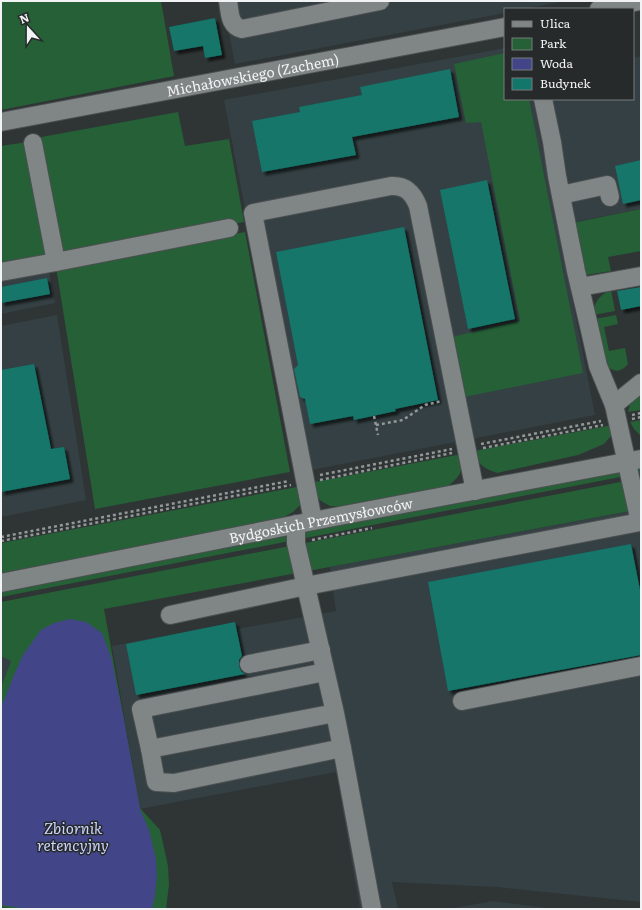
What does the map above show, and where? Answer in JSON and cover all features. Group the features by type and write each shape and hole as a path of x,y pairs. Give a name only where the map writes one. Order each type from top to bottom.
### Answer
{"street":[{"path":"228,1 232,22 235,26 242,29 380,1"},
{"path":"604,8 640,1"},
{"name":"Michałowskiego (Zachem)","path":"1,122 504,27"},
{"path":"170,616 306,586 641,523 634,460 598,366 561,195 543,100"},
{"path":"33,143 56,262"},
{"path":"561,195 608,185 610,197"},
{"path":"372,909 335,713 296,543 305,523 253,213 391,186 400,186 408,190 414,197 418,206 475,491"},
{"path":"1,272 229,228"},
{"path":"580,287 641,276"},
{"path":"614,405 641,383"},
{"name":"Bydgoskich Przemysłowców","path":"1,583 634,460"},
{"path":"248,664 321,650"},
{"path":"462,701 641,666"},
{"path":"326,672 141,709 156,782 174,783 342,748"},
{"path":"150,749 335,713"}],"path":[{"path":"376,425 403,420 428,404 457,398"},
{"path":"374,416 378,436"}],"shaded area":[{"path":"220,1 566,1 529,8 504,8 504,13 235,64 224,7"},
{"path":"504,48 504,100 533,100 595,415 296,473 224,100"},
{"path":"641,56 641,209 563,224 544,100 634,100 634,58"},
{"path":"49,271 55,303 1,314 1,281"},
{"path":"57,315 86,500 1,517 1,326"},
{"path":"641,509 641,902 497,887 392,882 398,909 360,909 336,772 140,809 112,646 235,622 237,629 336,611 330,567"},
{"path":"1,656 11,661 1,687"},
{"path":"493,901 555,909 448,909"}],"green space":[{"path":"1,1 161,1 174,76 1,110"},
{"path":"504,53 504,100 529,100 583,373 464,397 452,337 520,321 481,122 466,123 454,64"},
{"path":"178,112 185,146 229,139 244,222 60,257 36,138"},
{"path":"27,142 50,257 1,267 1,146"},
{"path":"641,209 641,251 608,257 611,271 586,275 572,223"},
{"path":"245,232 290,472 95,509 56,267"},
{"path":"611,290 615,311 593,315 596,303 600,297"},
{"path":"616,315 618,324 604,327 609,351 625,348 628,364 622,369 616,371 604,363 595,319"},
{"path":"641,393 641,410 628,412 631,400"},
{"path":"641,420 641,436 630,422"},
{"path":"613,425 612,435 604,444 578,455 497,473 482,465 474,451"},
{"path":"462,454 460,474 447,487 346,507 330,506 321,501 313,493 310,483"},
{"path":"641,467 641,473 1,597 1,591"},
{"name":"Zbiornik retencyjny","path":"641,478 641,509 104,609 140,808 160,830 168,866 169,885 166,909 15,909 1,907 1,687 11,661 1,656 1,602"},
{"path":"302,486 301,504 293,512 277,521 1,573 1,543"}],"water":[{"name":"Zbiornik retencyjny","path":"70,619 86,622 102,633 111,657 140,809 149,830 156,859 157,876 152,909 29,909 1,905 1,703 3,703 23,655 41,630 54,623"}],"building":[{"path":"215,18 222,55 205,58 203,46 174,51 169,27"},
{"path":"450,69 459,117 352,137 356,155 262,172 252,121 300,112 299,107 362,95 360,87"},
{"path":"641,160 641,200 623,204 615,166"},
{"path":"487,180 515,319 468,329 440,190"},
{"path":"404,227 438,400 395,409 396,411 354,420 353,416 310,424 305,399 300,397 294,369 298,365 276,252"},
{"path":"47,278 50,294 1,303 1,287"},
{"path":"641,287 641,306 621,310 617,291"},
{"path":"34,364 51,449 64,447 70,479 1,492 1,370"},
{"path":"631,544 641,595 641,655 448,691 428,582"},
{"path":"235,622 242,656 239,660 239,666 241,671 245,674 136,695 126,644"}]}
